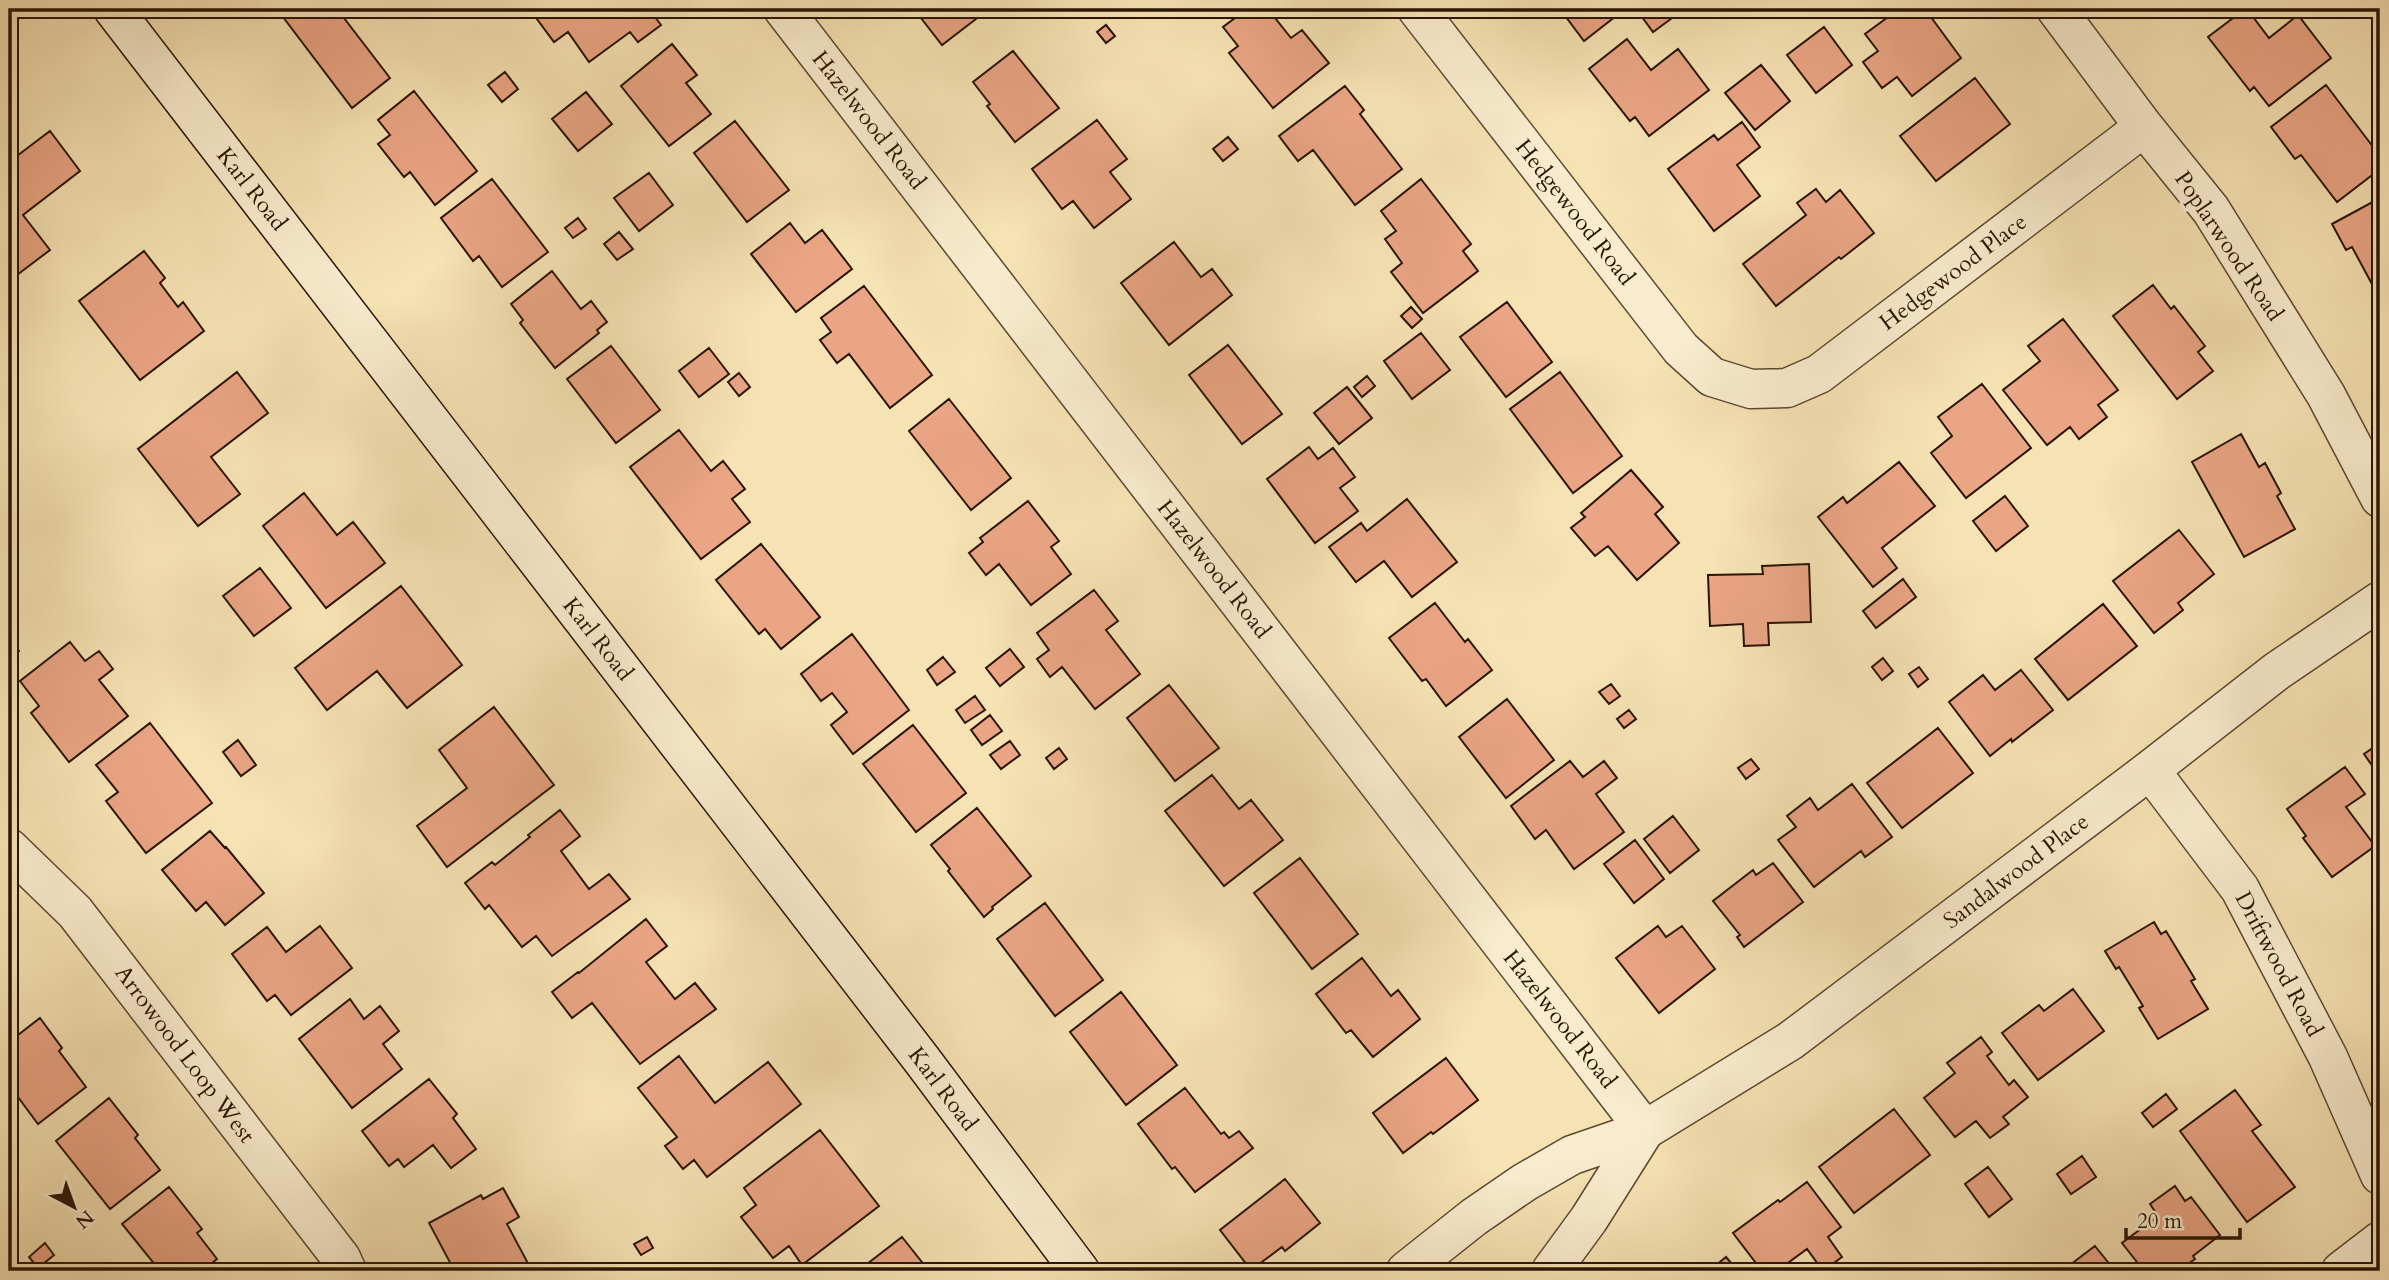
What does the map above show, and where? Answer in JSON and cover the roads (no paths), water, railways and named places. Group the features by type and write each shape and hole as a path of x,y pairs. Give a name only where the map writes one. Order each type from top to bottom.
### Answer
{"street":[{"name":"Karl Road","path":"113,9 922,1060 1080,1271"},
{"name":"Hazelwood Road","path":"783,9 1645,1130"},
{"name":"Hedgewood Road","path":"1417,9 1681,349 1712,377 1751,389"},
{"name":"Poplarwood Road","path":"2056,9 2218,221 2326,395 2380,498"},
{"name":"Hedgewood Place","path":"1751,389 1787,388 1819,374 2144,127"},
{"name":"Sandalwood Place","path":"1406,1271 1474,1217 1525,1182 1572,1155 1645,1130 1790,1041 2277,671 2380,601"},
{"name":"Driftwood Road","path":"2150,770 2241,889 2329,1057 2380,1175"},
{"name":"Arrowood Loop West","path":"9,848 75,912 341,1258 347,1271"},
{"name":"Sandalwood Place","path":"1551,1271 1589,1219 1645,1130"},
{"path":"2341,1271 2380,1241"}]}
